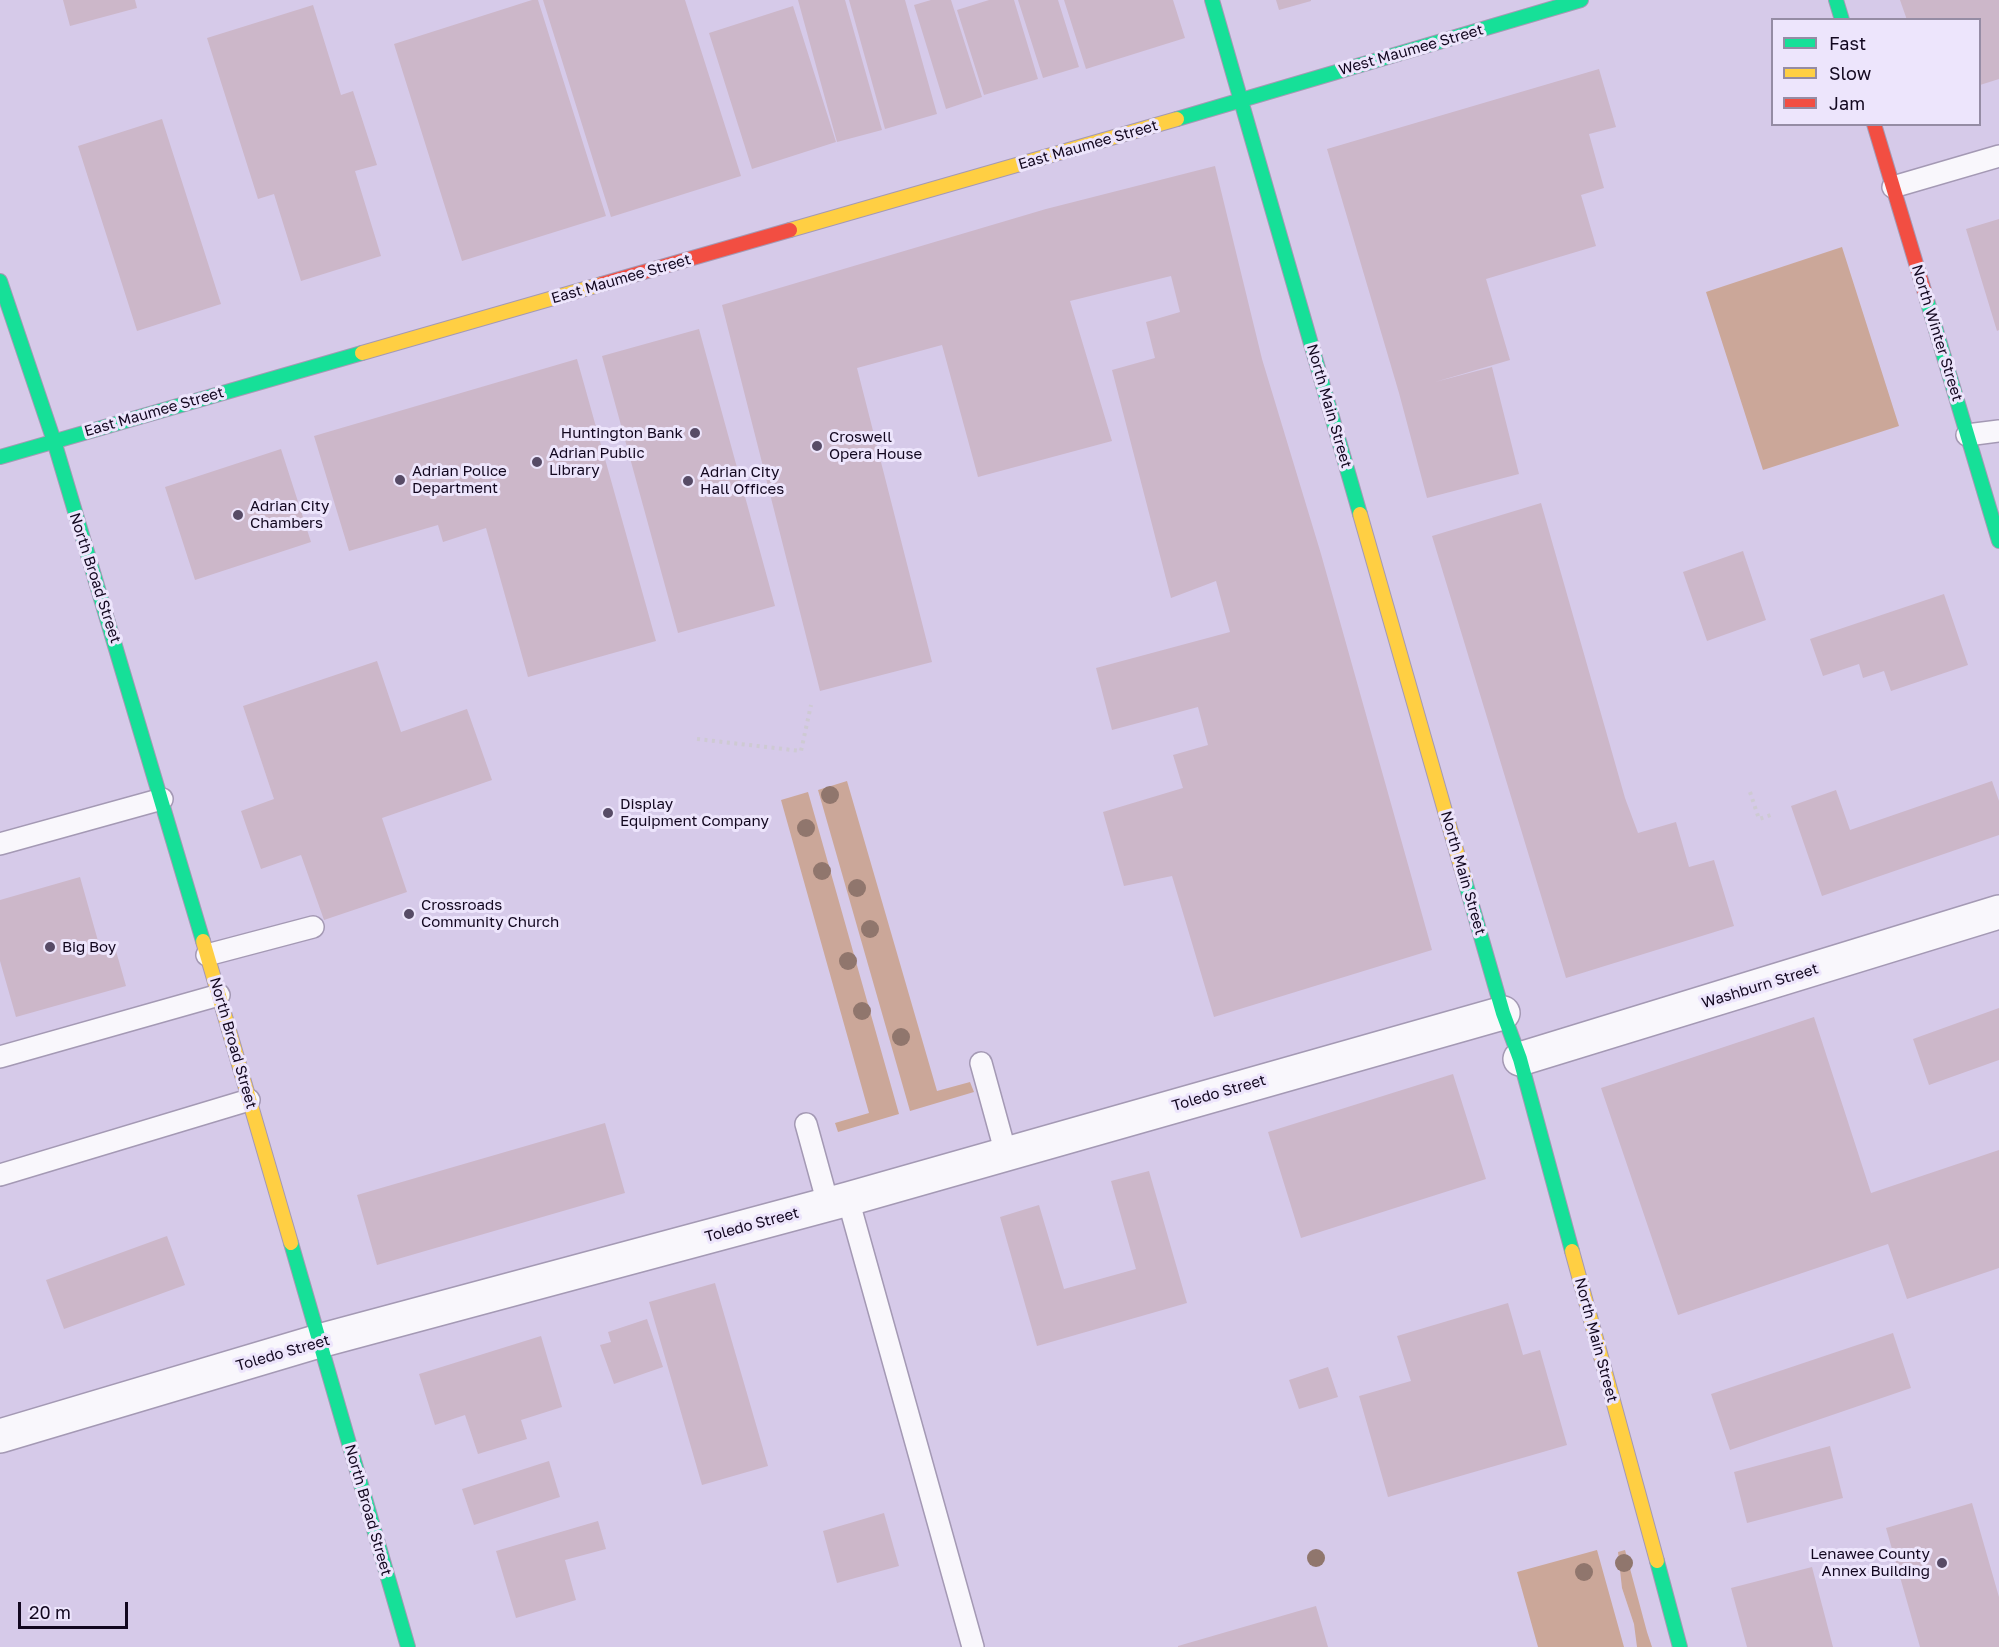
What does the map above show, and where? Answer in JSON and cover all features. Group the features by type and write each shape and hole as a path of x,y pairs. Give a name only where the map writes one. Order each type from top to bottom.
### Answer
{"street":[{"name":"North Main Street","path":"1212,0 1503,1013 1520,1059 1680,1647"},
{"name":"West Maumee Street","path":"1242,100 1581,0"},
{"path":"1836,0 1841,18"},
{"name":"East Maumee Street","path":"0,458 1242,100"},
{"name":"North Winter Street","path":"1875,126 1999,541"},
{"name":"North Broad Street","path":"0,281 54,441 162,799 408,1647"},
{"name":"Washburn Street","path":"1520,1059 1999,912"},
{"name":"Toledo Street","path":"0,1436 319,1341 838,1202 1503,1013"}],"lane":[{"path":"1893,187 1999,156"},
{"path":"1967,435 1999,431"},
{"path":"0,844 162,799"},
{"path":"207,955 313,927"},
{"path":"0,1057 219,995"},
{"path":"981,1063 1006,1154"},
{"path":"0,1174 249,1100"},
{"path":"806,1124 838,1202 974,1647"}],"path":[{"path":"698,739 801,752 811,705"},
{"path":"1750,792 1759,819 1771,815"}],"shaded area":[{"path":"1842,247 1899,426 1763,470 1706,292"},
{"path":"847,781 937,1091 970,1082 974,1092 910,1111 818,790"},
{"path":"808,792 899,1114 838,1132 835,1123 869,1113 781,800"},
{"path":"1597,1550 1624,1647 1538,1647 1517,1572"},
{"path":"1625,1550 1652,1647 1637,1647 1634,1624 1622,1588 1618,1552"}],"building":[{"path":"63,0 135,0 137,8 70,26"},
{"path":"538,0 606,216 462,261 394,44"},
{"path":"543,0 685,0 741,176 611,217"},
{"path":"798,0 845,0 882,130 837,142"},
{"path":"849,0 905,0 937,114 885,129"},
{"path":"931,0 951,0 982,97 946,109 914,5"},
{"path":"989,0 1014,0 1038,79 984,95 957,10"},
{"path":"1018,0 1058,0 1079,67 1043,78"},
{"path":"1064,0 1173,0 1185,38 1086,69"},
{"path":"1276,0 1311,0 1311,1 1279,10"},
{"path":"1900,0 1999,0 1999,79 1981,85 1981,18 1906,18"},
{"path":"313,5 341,95 353,91 377,165 355,171 381,256 301,281 274,194 258,199 207,38"},
{"path":"793,6 836,142 752,169 709,33"},
{"path":"1599,69 1616,127 1589,134 1604,188 1581,195 1596,246 1486,279 1510,360 1435,382 1492,367 1519,474 1427,498 1399,393 1327,149"},
{"path":"162,119 221,304 137,331 78,146"},
{"path":"1215,166 1262,359 1321,554 1432,950 1214,1017 1172,876 1124,886 1103,812 1183,788 1173,755 1208,745 1198,707 1112,730 1096,668 1230,632 1216,581 1171,598 1112,370 1155,358 1146,322 1180,312 1171,276 1070,301 1112,441 978,477 942,345 857,368 932,662 820,691 722,305 1046,209"},
{"path":"1999,219 1999,330 1997,331 1966,229"},
{"name":"Adrian City Hall Offices","path":"699,329 775,606 678,633 602,356"},
{"name":"Adrian Public Library","path":"577,359 656,641 528,677 486,528 443,542 438,525 349,551 314,436"},
{"name":"Adrian City Chambers","path":"281,449 311,542 195,580 165,487"},
{"path":"1541,503 1625,798 1638,833 1676,822 1689,867 1714,860 1734,926 1566,978 1432,536"},
{"path":"1743,551 1766,620 1707,641 1683,572"},
{"path":"1944,594 1968,665 1891,691 1884,671 1863,678 1859,664 1823,676 1810,639"},
{"path":"377,661 401,732 467,709 492,780 382,818 407,892 324,920 301,855 261,869 241,811 274,799 243,706"},
{"path":"1992,781 1999,801 1999,835 1822,896 1791,806 1836,790 1850,830"},
{"name":"Big Boy","path":"80,877 100,948 114,944 126,986 16,1017 0,961 0,900"},
{"path":"1999,1008 1999,1060 1929,1085 1913,1039"},
{"path":"1814,1017 1871,1193 1999,1150 1999,1268 1907,1299 1888,1244 1678,1315 1601,1088"},
{"path":"1453,1074 1486,1179 1301,1238 1268,1132"},
{"path":"605,1123 625,1193 377,1265 357,1195"},
{"path":"1149,1171 1187,1303 1037,1346 1000,1217 1039,1205 1064,1289 1136,1269 1111,1181"},
{"path":"167,1236 185,1285 64,1329 46,1280"},
{"path":"715,1283 768,1466 702,1485 649,1302"},
{"path":"1508,1303 1523,1355 1540,1350 1567,1445 1388,1497 1359,1396 1411,1381 1397,1336"},
{"path":"647,1319 663,1367 614,1384 600,1345 611,1342 608,1332"},
{"path":"1893,1333 1911,1388 1730,1450 1711,1394"},
{"path":"541,1336 562,1407 521,1420 527,1439 478,1454 465,1415 435,1425 419,1374"},
{"path":"1328,1367 1338,1397 1299,1409 1289,1380"},
{"path":"1830,1446 1843,1498 1747,1523 1734,1472"},
{"path":"549,1461 560,1497 474,1525 462,1489"},
{"name":"Lenawee County Annex Building","path":"1972,1503 1999,1597 1999,1647 1920,1647 1886,1528"},
{"path":"884,1513 899,1566 837,1583 823,1531"},
{"path":"598,1521 606,1549 565,1560 576,1600 516,1618 496,1551"},
{"path":"1812,1567 1833,1647 1747,1647 1731,1588"},
{"path":"1316,1606 1328,1647 1178,1647 1178,1646"}],"traffic: fast":[{"path":"1212,0 1360,514"},
{"path":"1177,119 1581,0"},
{"path":"1836,0 1841,18"},
{"path":"0,281 54,441 203,941"},
{"path":"1927,300 1999,541"},
{"path":"0,457 362,353"},
{"path":"1465,881 1503,1013 1520,1059 1572,1251"},
{"path":"291,1243 408,1647"},
{"path":"1657,1561 1680,1647"}],"traffic: slow":[{"path":"790,230 1177,119"},
{"path":"362,353 602,284"},
{"path":"1360,514 1465,881"},
{"path":"203,941 291,1243"},
{"path":"1572,1251 1657,1561"}],"traffic: jam":[{"path":"1875,126 1927,300"},
{"path":"602,284 790,230"}],"place":[{"name":"Huntington Bank","path":"695,433"},
{"name":"Croswell Opera House","path":"817,446"},
{"name":"Adrian Public Library","path":"537,462"},
{"name":"Adrian Police Department","path":"400,480"},
{"name":"Adrian City Hall Offices","path":"688,481"},
{"name":"Adrian City Chambers","path":"238,515"},
{"name":"Display Equipment Company","path":"608,813"},
{"name":"Crossroads Community Church","path":"409,914"},
{"name":"Big Boy","path":"50,947"},
{"name":"Lenawee County Annex Building","path":"1942,1563"}]}
